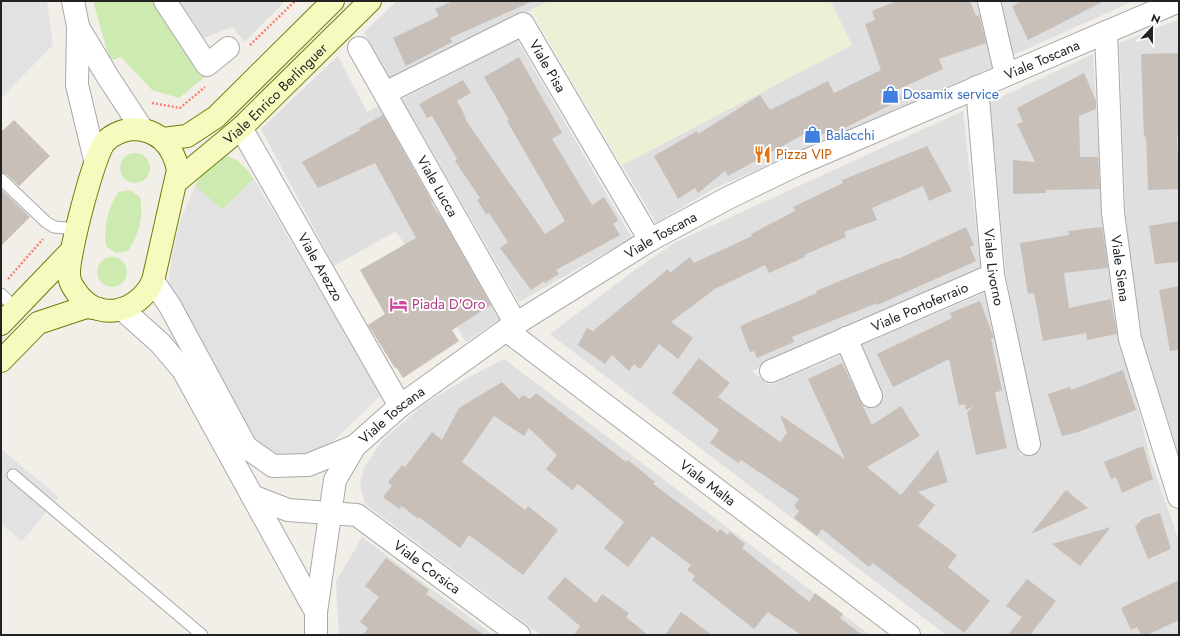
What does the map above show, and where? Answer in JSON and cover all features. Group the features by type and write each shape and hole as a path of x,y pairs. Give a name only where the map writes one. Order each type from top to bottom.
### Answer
{"main road":[{"name":"Viale Enrico Berlinguer","path":"163,139 187,136 216,117 333,1"},
{"name":"Viale Enrico Berlinguer","path":"176,182 241,128 370,1"},
{"path":"1,360 38,323 86,307 110,310 122,309 141,299 148,291 153,281 178,170 176,159 171,148 163,139 153,132 142,129 122,131 104,142 95,160 77,228 68,274 72,286 79,296 88,304 99,308"},
{"path":"6,309 72,250"}],"street":[{"path":"73,1 78,26 77,85 95,160"},
{"path":"165,1 207,65 228,48"},
{"path":"989,1 1006,75"},
{"name":"Viale Toscana","path":"316,635 316,612 329,513 335,480 354,446 400,406 511,327 650,240 728,198 796,165 1179,1"},
{"name":"Viale Pisa","path":"385,93 523,24 650,240"},
{"path":"78,26 108,77 142,129"},
{"name":"Viale Siena","path":"1106,32 1113,213 1130,339 1179,497"},
{"name":"Viale Lucca","path":"359,48 385,93 511,327"},
{"name":"Viale Livorno","path":"977,87 993,275 1029,444"},
{"name":"Viale Arezzo","path":"241,128 400,406"},
{"name":"Viale Portoferraio","path":"771,371 993,275"},
{"path":"153,281 170,306 246,447 273,466 308,465 354,446"},
{"path":"122,309 160,343 184,370 316,612"},
{"name":"Viale Malta","path":"511,327 909,635"},
{"path":"846,338 871,396"},
{"path":"252,496 288,510 329,513"},
{"name":"Viale Corsica","path":"329,513 357,515 519,635"}],"lane":[{"path":"1,179 46,222 54,227 77,228"},
{"path":"13,475 202,635"}],"shaded area":[{"path":"1,1 47,1 53,45 1,98"},
{"path":"180,1 285,1 245,42 232,27 204,38"},
{"path":"397,1 549,1 391,81 364,32"},
{"path":"830,1 980,1 996,66 713,189 656,223 622,165 852,45"},
{"path":"998,1 1134,1 1011,56"},
{"path":"1179,19 1179,455 1141,336 1126,222 1119,43"},
{"path":"517,40 632,238 519,302 402,99"},
{"path":"1093,54 1103,214 1125,353 1150,458 1179,541 1179,635 946,635 550,334 636,269 676,242 963,111 981,271 752,371 769,385 842,355 865,408 884,399 860,346 986,292 1020,456 1041,450 1006,276 990,102"},
{"path":"338,56 367,112 383,103 503,317 466,342 396,231 334,266 261,129"},
{"path":"254,179 381,395 322,452 297,459 277,456 257,447 168,286 172,254 181,219 195,186 223,210"},
{"path":"504,359 870,635 541,635 365,504 360,485 364,468 382,441 424,404 469,377"},
{"path":"1,449 59,497 22,541 1,524"},
{"path":"362,537 493,635 339,635 336,582"}],"green space":[{"path":"93,1 156,1 205,77 179,98 152,90 121,57 110,61"},
{"path":"549,1 830,1 852,45 622,165 531,10"},
{"path":"135,153 146,157 150,168 146,179 135,183 124,179 120,168 124,157"},
{"path":"227,156 236,160 242,165 254,179 222,210 195,186 211,163"},
{"path":"130,190 140,197 140,225 128,251 116,253 106,246 105,232 107,218 111,204 118,192"},
{"path":"112,257 123,261 127,272 123,283 112,287 101,283 97,272 101,261"}],"building":[{"path":"453,1 533,1 450,38 452,42 406,66 393,38 439,16 435,9"},
{"path":"896,1 970,1 976,16 979,15 986,43 939,59 943,69 897,90 902,99 829,136 827,132 814,139 810,131 728,176 725,171 698,193 695,188 678,199 654,156 697,131 698,134 760,95 770,110 828,81 834,93 881,70 865,24 875,20 872,11"},
{"path":"1022,1 1104,1 1028,40 1012,6"},
{"path":"1179,53 1179,135 1177,135 1179,189 1148,190 1146,136 1144,137 1141,54"},
{"path":"519,57 562,133 552,139 592,205 604,197 618,220 613,224 620,235 556,270 559,274 545,283 544,281 531,290 500,248 508,242 489,213 486,214 477,200 480,198 455,161 457,159 432,116 427,118 419,104 463,80 471,93 457,101 466,118 465,119 545,234 565,221 507,121 509,120 484,77"},
{"path":"1084,73 1096,101 1096,109 1079,116 1080,157 1098,157 1100,189 1046,190 1046,193 1013,194 1013,160 1035,162 1017,124 1023,122 1017,108"},
{"path":"383,115 432,202 431,203 444,222 491,305 452,330 459,341 403,378 368,325 385,314 360,270 416,238 375,163 318,188 302,162 360,130 359,128"},
{"path":"14,120 50,156 19,186 6,174 1,172 1,132"},
{"path":"927,146 952,191 929,201 923,186 872,208 877,220 844,232 846,237 804,255 805,257 769,273 765,265 715,289 671,322 693,338 678,359 659,344 640,369 634,364 629,371 612,355 605,364 578,345 587,328 593,331 668,269 670,273 690,257 694,263 752,236 751,234 795,211 793,207 843,183 842,180"},
{"path":"1,189 30,217 1,246"},
{"path":"1179,221 1179,262 1155,264 1149,226"},
{"path":"966,227 974,245 970,247 976,261 877,305 877,303 792,337 794,342 757,358 754,351 750,352 740,326 817,293 816,291 897,258 898,259"},
{"path":"1102,227 1108,268 1064,273 1069,308 1111,299 1117,334 1087,340 1086,333 1043,341 1034,293 1028,294 1020,243 1069,235 1068,231"},
{"path":"1179,286 1179,350 1170,351 1159,290"},
{"path":"980,301 994,338 991,339 1002,390 995,393 1007,448 976,455 967,413 973,406 966,410 965,404 959,406 949,359 893,387 877,354 952,318 950,313"},
{"path":"699,358 730,383 718,397 780,442 787,433 780,415 845,459 808,379 842,363 872,425 901,406 920,436 867,467 901,495 938,450 948,482 918,492 935,505 918,526 957,555 948,567 990,601 964,633 873,563 869,567 822,529 817,536 794,518 799,511 794,506 799,499 741,460 738,463 710,443 719,430 672,393"},
{"path":"1123,370 1136,410 1078,432 1062,436 1048,394 1070,387 1071,390"},
{"path":"502,382 519,399 523,395 530,399 536,393 626,462 628,460 655,482 653,484 718,532 720,529 727,535 730,532 745,544 742,548 809,602 815,593 843,614 840,618 862,635 801,635 768,612 754,629 692,580 695,576 687,570 691,565 652,536 628,567 604,548 624,522 578,484 572,490 546,469 557,455 529,428 524,436 494,416 462,462 525,510 528,506 558,530 523,575 469,535 460,548 419,517 418,519 402,506 399,509 383,497 392,486 388,482 402,465 405,467 432,432 442,440 459,408"},
{"path":"1143,446 1153,479 1122,493 1116,477 1111,479 1104,462"},
{"path":"1066,490 1088,508 1031,534"},
{"path":"1160,513 1171,549 1148,559 1135,527 1142,519"},
{"path":"1111,527 1080,566 1052,544"},
{"path":"386,558 429,590 426,594 484,635 363,635 368,628 360,622 379,597 365,586"},
{"path":"565,577 596,603 602,594 629,613 626,617 648,635 574,635 580,626 547,598"},
{"path":"1027,579 1056,601 1030,635 1008,635 1022,617 1006,606"},
{"path":"1179,580 1179,620 1147,635 1141,635 1137,627 1131,630 1121,608"},
{"path":"681,612 712,635 665,635"}],"place":[{"name":"Dosamix service","path":"890,94"},
{"name":"Balacchi","path":"813,135"},
{"name":"Pizza VIP","path":"763,154"},
{"name":"Piada D'Oro","path":"399,304"}]}
